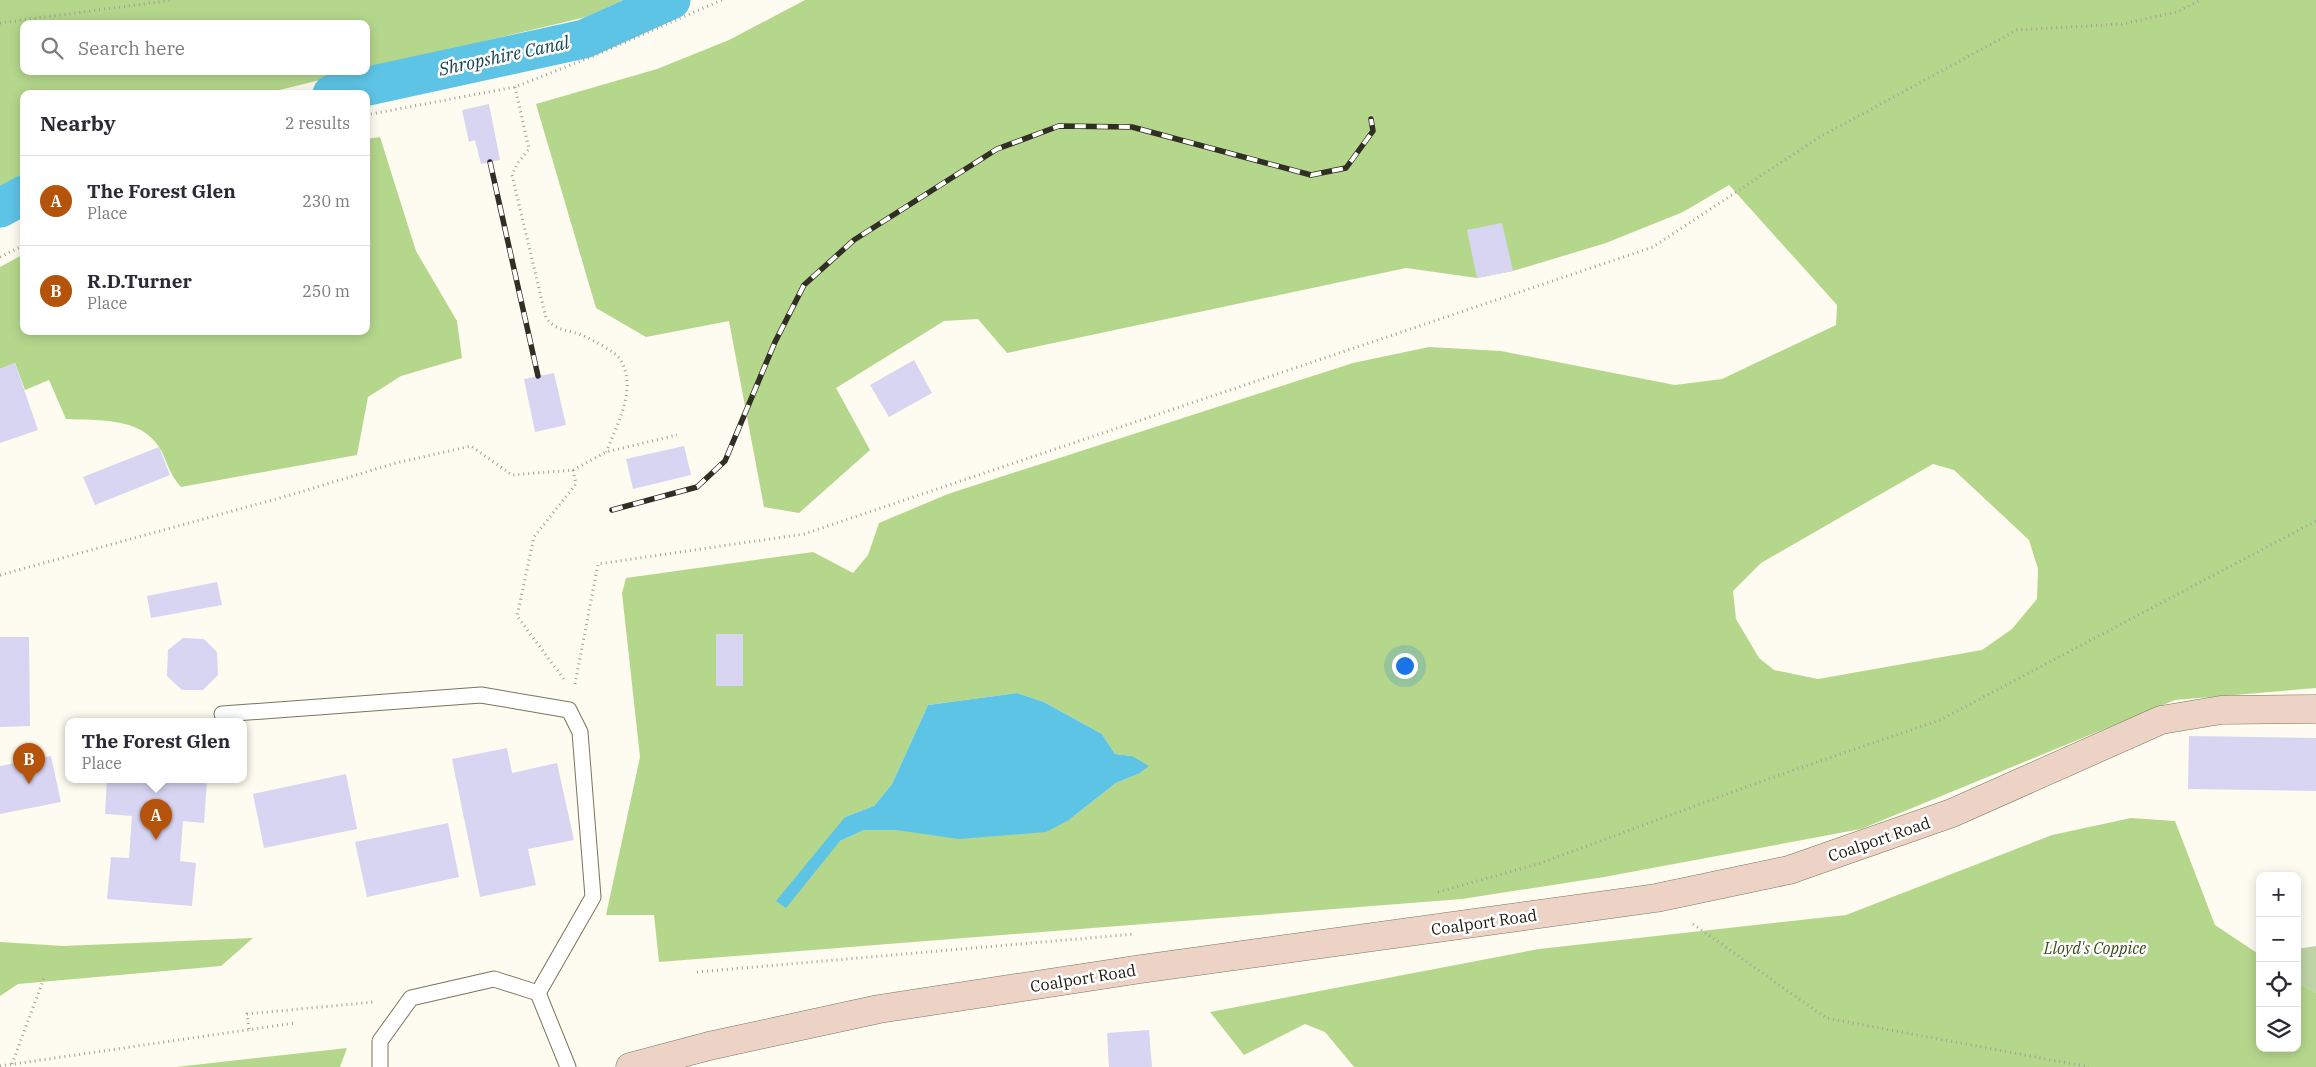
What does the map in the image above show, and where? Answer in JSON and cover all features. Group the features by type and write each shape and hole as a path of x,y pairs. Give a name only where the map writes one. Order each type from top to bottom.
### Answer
{"street":[{"name":"Coalport Road","path":"630,1067 709,1046 879,1009 1141,969 1656,898 1789,870 1952,814 2162,720 2221,710 2316,709"}],"lane":[{"path":"222,714 481,695 569,710 580,732 593,897 538,993"},
{"path":"380,1067 380,1041 412,998 494,979 538,993"},
{"path":"538,993 568,1067"}],"path":[{"path":"23,20 173,0"},
{"path":"370,114 515,87 591,57 722,0"},
{"path":"574,689 598,564 804,534 1653,247 1818,138 2017,30 2122,24 2177,12 2201,0"},
{"path":"0,23 20,20"},
{"path":"515,87 529,149 517,164 512,175 546,318 554,327 586,337 618,357 627,381 624,408 606,452"},
{"path":"0,257 20,247"},
{"path":"0,576 287,496 396,463 471,446 512,475 572,470 606,452 677,435"},
{"path":"559,674 517,616 534,537 576,484 572,470"},
{"path":"1432,894 1541,863 1765,780 1940,720 2316,520"},
{"path":"1656,898 1826,1018 2089,1067"},
{"path":"698,972 1140,934"},
{"path":"12,1064 44,978"},
{"path":"249,1029 248,1014 412,998"},
{"path":"0,1066 295,1023"}],"green space":[{"path":"0,0 623,0 586,17 370,68 370,20 20,20 20,75 341,75 279,90 20,90 20,184 0,199"},
{"path":"805,0 2316,0 2316,688 2175,700 1861,829 1604,877 1462,899 659,962 654,915 606,915 640,757 622,593 626,578 813,552 853,573 868,555 879,523 948,494 1353,363 1429,347 1501,351 1675,385 1722,379 1836,325 1837,305 1729,185 1683,212 1606,243 1513,271 1477,278 1406,268 1007,353 978,319 944,321 836,388 870,450 799,513 764,507 729,321 646,337 596,308 536,104 657,69 729,40","holes":["1933,464 1954,470 2029,540 2038,569 2037,599 2012,629 1982,650 1818,679 1774,670 1759,658 1736,619 1733,591 1761,563","1017,693 1044,702 1102,734 1115,754 1132,756 1138,774 1116,783 1069,820 896,830 864,830 840,841 845,817 874,806 892,784 928,705"]},
{"path":"380,137 416,251 457,321 462,358 401,376 368,397 357,455 181,487 173,476 159,447 151,437 129,425 117,422 66,419 49,380 25,390 15,363 0,369 0,267 20,256 20,335 370,335 370,138"},
{"name":"Lloyd's Coppice","path":"2131,818 2175,821 2215,925 2256,952 2256,1052 2301,1052 2301,984 2316,993 2316,1067 1354,1067 1325,1032 1305,1024 1244,1055 1210,1012 1539,949 1846,915 2052,835"},
{"path":"253,938 221,966 18,984 0,996 0,942 64,946"},
{"path":"2316,946 2316,993 2301,984 2301,948"},
{"path":"347,1048 340,1067 176,1067"}],"water":[{"path":"1017,693 1044,702 1102,734 1115,754 1132,756 1149,766 1138,774 1116,783 1069,820 1046,832 959,839 896,830 864,830 840,841 786,908 776,901 845,817 874,806 892,784 928,705"}],"building":[{"path":"489,104 500,160 481,164 475,140 469,142 462,110"},
{"path":"1502,223 1513,271 1477,278 1467,230"},
{"path":"914,360 932,393 889,417 870,385"},
{"path":"15,363 38,430 0,443 0,369"},
{"path":"554,373 566,425 535,432 524,379"},
{"path":"684,446 691,475 633,489 626,459"},
{"path":"159,447 170,475 95,505 83,477"},
{"path":"217,582 222,605 151,618 147,596"},
{"path":"716,634 743,634 743,686 716,686"},
{"path":"0,637 29,637 30,726 0,727"},
{"path":"183,638 204,639 217,652 218,675 203,690 182,690 167,676 168,650"},
{"path":"2189,736 2316,738 2316,791 2188,789"},
{"path":"507,748 512,773 557,763 574,840 528,849 536,885 480,897 452,759"},
{"path":"51,756 61,802 0,814 0,766"},
{"path":"346,774 357,829 264,848 253,794"},
{"path":"107,783 207,783 204,823 183,821 180,861 196,863 192,906 107,899 111,857 129,858 132,816 105,814"},
{"path":"448,823 459,877 367,897 355,842"},
{"path":"1149,1030 1152,1067 1109,1067 1107,1033"}],"waterway":[{"name":"Shropshire Canal","path":"350,90 584,39 671,0"},
{"name":"Shropshire Canal","path":"0,208 20,197"}],"railway":[{"path":"612,510 697,487 725,461 775,342 804,285 854,240 997,149 1059,126 1132,127 1311,175 1346,168 1373,131 1371,119"},
{"path":"490,162 538,376"}],"place":[{"name":"R.D.Turner","path":"29,784"},
{"name":"The Forest Glen","path":"156,840"}]}
